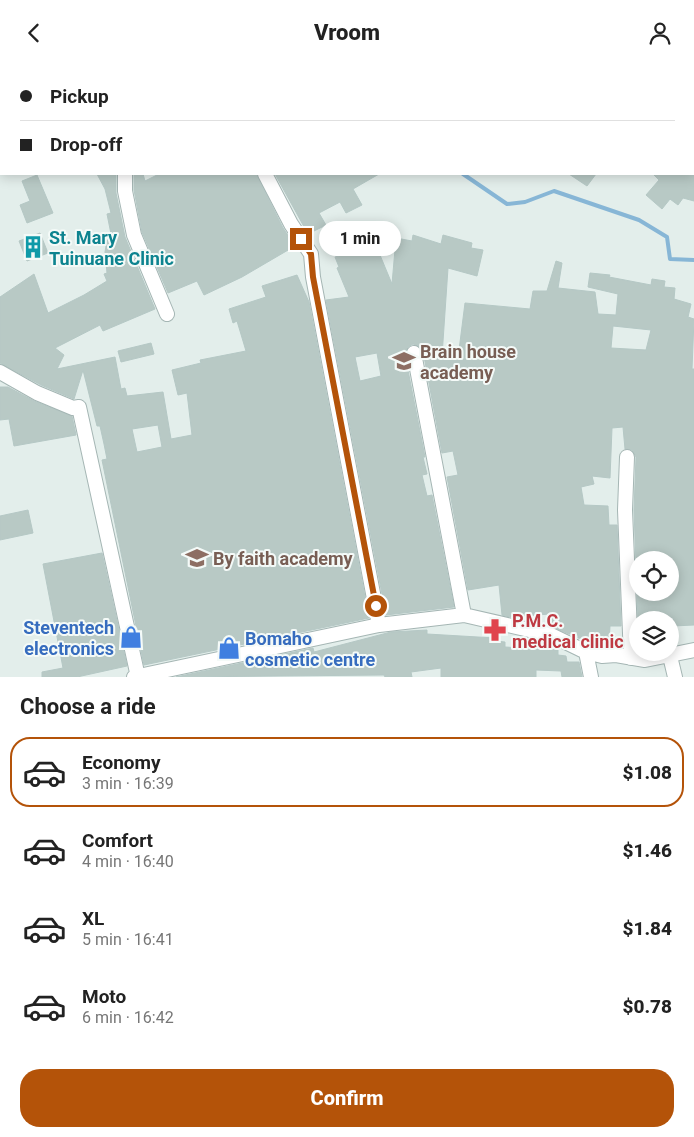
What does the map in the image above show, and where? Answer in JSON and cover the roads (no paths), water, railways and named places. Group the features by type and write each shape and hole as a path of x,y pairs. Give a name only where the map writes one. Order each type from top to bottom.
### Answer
{"street":[{"path":"125,175 125,191 134,235 167,313"},
{"path":"266,175 291,224 311,254 313,277 379,625"},
{"path":"414,353 464,615"},
{"path":"0,372 37,393 73,408 79,407 137,677 379,625 464,615 551,635 586,653 629,657"},
{"path":"627,457 625,510 629,611"},
{"path":"679,654 694,651"},
{"path":"586,653 591,677"},
{"path":"671,661 675,677"}],"waterway":[{"path":"464,175 507,204 525,202 554,191 639,220 667,237 670,259 694,260"}],"place":[{"name":"St. Mary Tuinuane Clinic","path":"33,247"},
{"name":"Brain house academy","path":"404,361"},
{"name":"By faith academy","path":"197,558"},
{"name":"P.M.C. medical clinic","path":"495,630"},
{"name":"Steventech electronics","path":"131,637"},
{"name":"Bomaho cosmetic centre","path":"229,648"}]}
